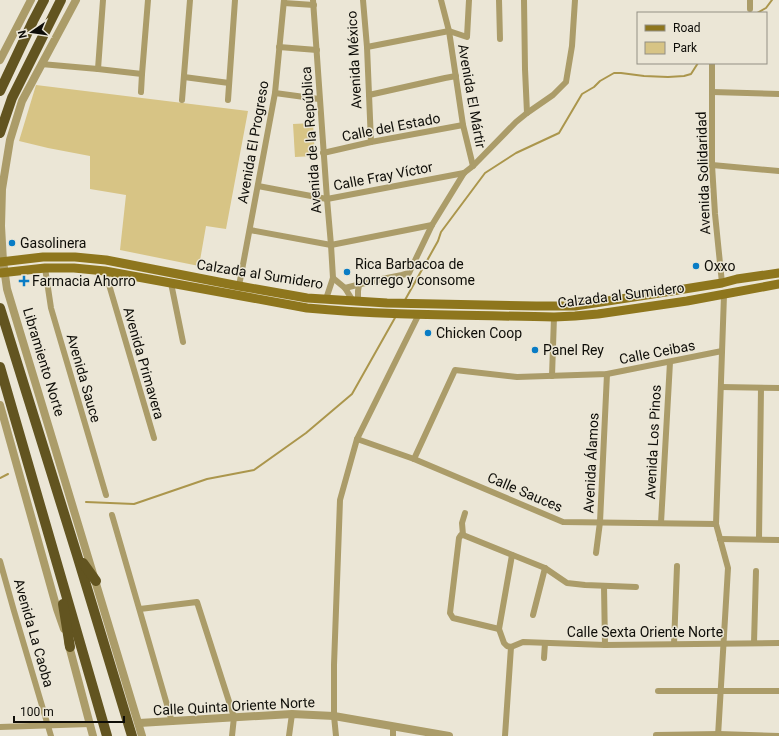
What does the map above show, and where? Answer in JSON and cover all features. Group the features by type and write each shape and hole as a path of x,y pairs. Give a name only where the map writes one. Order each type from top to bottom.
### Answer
{"highway":[{"path":"0,91 44,0"},
{"path":"0,133 12,98 61,0"},
{"name":"Libramiento Norte","path":"0,308 132,736"},
{"path":"0,367 108,736"},
{"path":"77,555 96,581"},
{"path":"57,564 70,647"}],"main road":[{"name":"Calzada al Sumidero","path":"1,262 44,257 75,257 106,260 307,298 387,303 536,306 576,306 779,273"},
{"name":"Calzada al Sumidero","path":"2,272 45,268 74,268 105,271 294,306 335,311 554,317 598,314 639,308 724,295 779,284"},
{"path":"294,306 295,296"},
{"path":"637,297 639,308"},
{"path":"535,316 536,306"}],"street":[{"path":"0,60 31,0"},
{"name":"Libramiento Norte","path":"76,0 22,101 10,140 2,189 1,262 7,289 142,736"},
{"path":"98,69 104,0"},
{"path":"141,92 148,0"},
{"path":"182,100 190,0"},
{"path":"228,100 235,0"},
{"name":"Avenida México","path":"364,0 371,142"},
{"name":"Avenida El Mártir","path":"441,0 449,31 463,125 473,166"},
{"name":"Avenida El Mártir","path":"449,31 468,37 469,0"},
{"path":"499,0 500,39"},
{"path":"524,0 527,113"},
{"path":"345,288 410,273 432,225 464,173 473,166 516,122 553,95 566,82 572,46 576,0"},
{"path":"750,0 750,9"},
{"path":"284,2 314,2"},
{"name":"Avenida El Progreso","path":"240,286 275,93 284,2"},
{"name":"Avenida de la República","path":"314,2 319,99 333,278 326,299"},
{"path":"367,47 449,31"},
{"path":"279,47 317,50"},
{"path":"41,64 142,74"},
{"name":"Avenida Solidaridad","path":"712,64 712,165 722,283"},
{"path":"369,95 456,76"},
{"path":"184,77 229,82"},
{"path":"712,92 779,94"},
{"path":"275,93 319,99"},
{"name":"Calle del Estado","path":"323,153 371,142 463,125"},
{"path":"712,165 779,171"},
{"name":"Calle Fray Víctor","path":"258,186 327,199 464,173"},
{"path":"250,230 331,245 432,225"},
{"name":"Avenida Sauce","path":"45,268 51,308 106,495"},
{"name":"Avenida Primavera","path":"105,271 154,438"},
{"path":"333,278 345,288 356,301"},
{"path":"171,283 183,342"},
{"path":"356,301 359,285"},
{"path":"718,735 728,568 716,524 724,295"},
{"path":"0,304 9,307 14,312"},
{"path":"336,736 334,716 334,665 340,500 357,439 418,314"},
{"path":"552,376 554,317"},
{"name":"Calle Ceibas","path":"414,459 455,370 517,377 608,374 722,351"},
{"name":"Avenida Los Pinos","path":"661,523 670,362"},
{"name":"Avenida Álamos","path":"596,553 600,522 608,374"},
{"path":"721,388 779,388"},
{"path":"759,539 761,388"},
{"path":"0,404 57,609 70,647 93,736"},
{"name":"Calle Sauces","path":"357,439 414,459 563,522 716,524"},
{"path":"465,513 462,523 450,613 453,618 499,629"},
{"path":"112,515 172,722"},
{"path":"461,536 545,568 566,583 585,586 636,587"},
{"path":"720,539 779,540"},
{"path":"505,736 511,647 504,643 499,629 512,555"},
{"name":"Avenida La Caoba","path":"0,561 51,736"},
{"path":"674,644 677,566"},
{"path":"533,616 545,568"},
{"path":"754,643 756,570"},
{"path":"604,586 605,646"},
{"path":"140,609 197,602 234,717 232,736"},
{"name":"Calle Sexta Oriente Norte","path":"511,647 523,642 605,646 779,643"},
{"path":"544,658 545,643"},
{"path":"658,691 779,691"},
{"path":"289,736 292,714"},
{"name":"Calle Quinta Oriente Norte","path":"139,724 292,714 334,716 449,736"},
{"path":"0,727 90,724"},
{"path":"393,726 393,736"},
{"path":"656,735 779,736"}],"green space":[{"path":"36,85 248,111 226,229 206,226 199,266 120,250 126,195 90,189 90,156 19,141"},
{"path":"313,123 315,156 295,157 293,124"}],"waterway":[{"path":"759,12 766,8 772,0"},
{"path":"405,300 438,241 441,232 485,173 516,153 559,133 582,94 614,73 644,76 684,76 691,74 697,64"},
{"path":"86,502 134,504 207,479 254,470 306,433 352,394 396,316"},
{"path":"0,478 8,474"}],"place":[{"name":"Gasolinera","path":"12,243"},
{"name":"Oxxo","path":"696,266"},
{"name":"Rica Barbacoa de borrego y consome","path":"347,272"},
{"name":"Farmacia Ahorro","path":"24,281"},
{"name":"Chicken Coop","path":"428,333"},
{"name":"Panel Rey","path":"535,350"}]}
